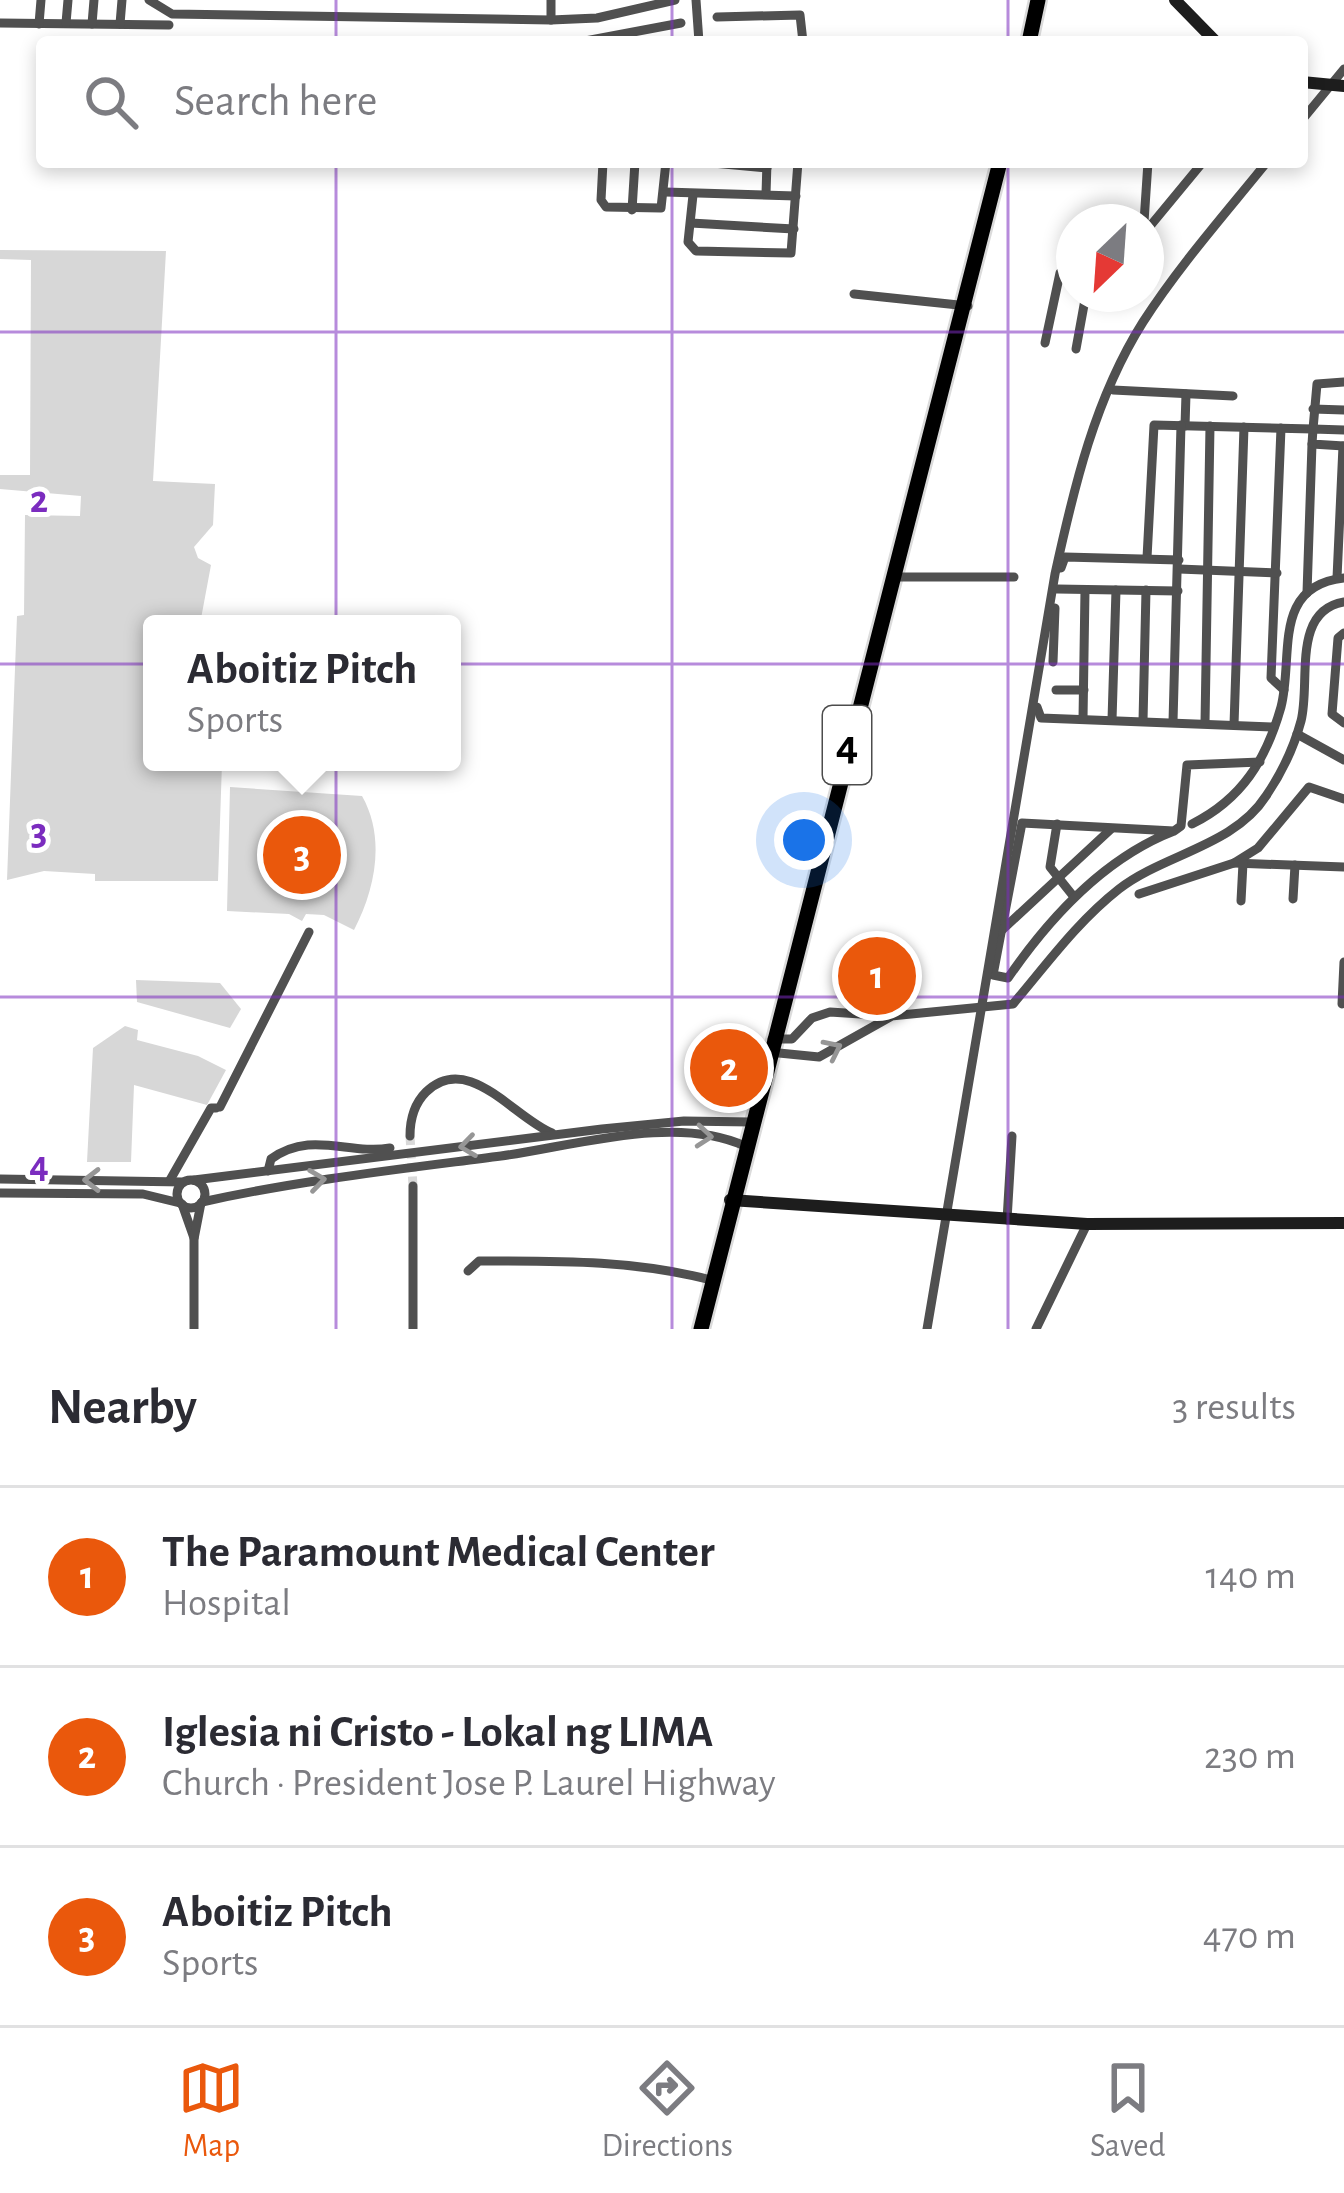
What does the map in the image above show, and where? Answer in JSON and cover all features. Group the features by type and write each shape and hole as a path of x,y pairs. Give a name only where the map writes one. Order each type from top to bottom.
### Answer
{"highway":[{"path":"1030,36 1038,0"},
{"name":"4","path":"700,1329 891,577 968,306 999,168"}],"street":[{"path":"39,24 41,0"},
{"path":"66,23 68,0"},
{"path":"92,24 94,0"},
{"path":"120,24 122,0"},
{"path":"149,0 172,14 551,20 597,18 675,0"},
{"path":"264,0 264,16"},
{"path":"551,0 551,20"},
{"path":"697,0 699,36"},
{"path":"1175,0 1210,36"},
{"path":"717,17 800,15 802,36"},
{"path":"612,36 681,22"},
{"path":"0,23 169,25"},
{"path":"666,26 667,36"},
{"path":"1308,114 1337,86 1344,69"},
{"path":"603,168 601,200 606,207 632,210 661,208 666,168"},
{"path":"632,210 635,168"},
{"path":"766,194 767,168"},
{"path":"694,195 688,242 696,251 784,255 791,253 798,168"},
{"path":"1145,204 1148,168"},
{"path":"1164,209 1198,168"},
{"path":"927,1329 1075,483 1105,398 1142,323 1263,168"},
{"path":"665,192 796,196"},
{"path":"691,223 794,229"},
{"path":"1045,343 1056,292"},
{"path":"854,294 968,306"},
{"path":"1076,349 1083,312"},
{"path":"1192,824 1230,802 1260,762 1274,727 1284,690 1287,626 1307,592 1317,383 1344,382"},
{"path":"1113,390 1233,396"},
{"path":"1173,722 1186,394"},
{"path":"1313,409 1344,410"},
{"path":"1148,558 1151,429 1183,425 1344,430"},
{"path":"1204,723 1210,426"},
{"path":"1234,724 1244,427"},
{"path":"1281,428 1271,678 1284,690"},
{"path":"1307,592 1341,578 1343,446 1312,444"},
{"path":"1054,662 1057,590 1065,557 1148,558 1208,570 1277,573"},
{"path":"891,577 1014,577"},
{"path":"1057,590 1178,590"},
{"path":"1083,719 1085,590"},
{"path":"1112,720 1116,590"},
{"path":"1143,721 1146,590"},
{"path":"771,1045 792,1039 812,1018 830,1012 891,1016 982,1011 1013,1004 1066,939 1120,888 1157,863 1243,821 1263,801 1295,738 1312,626 1322,610 1344,602"},
{"path":"1274,626 1287,626"},
{"path":"1344,633 1339,638 1333,714 1344,723"},
{"path":"1055,690 1084,691"},
{"path":"1039,697 1040,718 1274,727"},
{"path":"1295,738 1344,760"},
{"path":"1148,834 1074,897 1006,979 993,975 1019,826 1113,827 1148,834 1174,831 1181,826 1187,765 1260,762"},
{"path":"1139,894 1238,863 1274,835 1309,787 1344,799"},
{"path":"1058,824 1050,867 1074,897"},
{"path":"1001,932 1113,827"},
{"path":"1274,835 1274,865"},
{"path":"1238,863 1344,867"},
{"path":"1238,863 1240,901"},
{"path":"1293,899 1295,865"},
{"path":"170,1180 218,1107 309,932"},
{"path":"1342,1004 1344,962"},
{"path":"771,1045 819,1057 891,1016"},
{"path":"410,1136 411,1119 421,1097 439,1083 458,1079 482,1085 537,1126 563,1133"},
{"path":"0,1179 188,1181 684,1120 751,1122"},
{"path":"602,1129 604,1142"},
{"path":"0,1193 143,1194 202,1203 270,1187 604,1142 706,1135 745,1146"},
{"path":"1007,1220 1012,1136"},
{"path":"270,1187 262,1180 269,1161 292,1148 334,1142 363,1152 390,1148"},
{"path":"188,1181 203,1186 194,1239 194,1329"},
{"path":"188,1181 177,1191 194,1239"},
{"path":"413,1186 413,1329"},
{"path":"730,1200 1087,1225 1344,1223"},
{"path":"1036,1329 1087,1225"},
{"path":"468,1271 479,1261 576,1261 662,1267 711,1280"}],"shaded area":[{"path":"0,250 166,251 153,481 215,484 213,525 194,547 198,558 211,565 202,615 143,615 143,771 222,771 218,881 95,881 95,874 44,871 7,880 17,616 24,615 25,515 80,516 81,496 0,489 0,475 30,475 31,260 0,259"},
{"path":"230,787 362,796 374,829 375,864 354,930 324,915 306,914 302,921 289,914 227,911"},
{"path":"136,980 220,983 241,1009 230,1028 137,1002"},
{"path":"125,1026 138,1030 137,1040 198,1056 226,1070 207,1105 134,1085 131,1162 87,1162 93,1048"}],"tunnel":[{"path":"410,1136 413,1186"}],"place":[{"name":"Aboitiz Pitch","path":"302,855"},
{"name":"The Paramount Medical Center","path":"877,976"},
{"name":"Iglesia ni Cristo - Lokal ng LIMA","path":"729,1068"}]}
